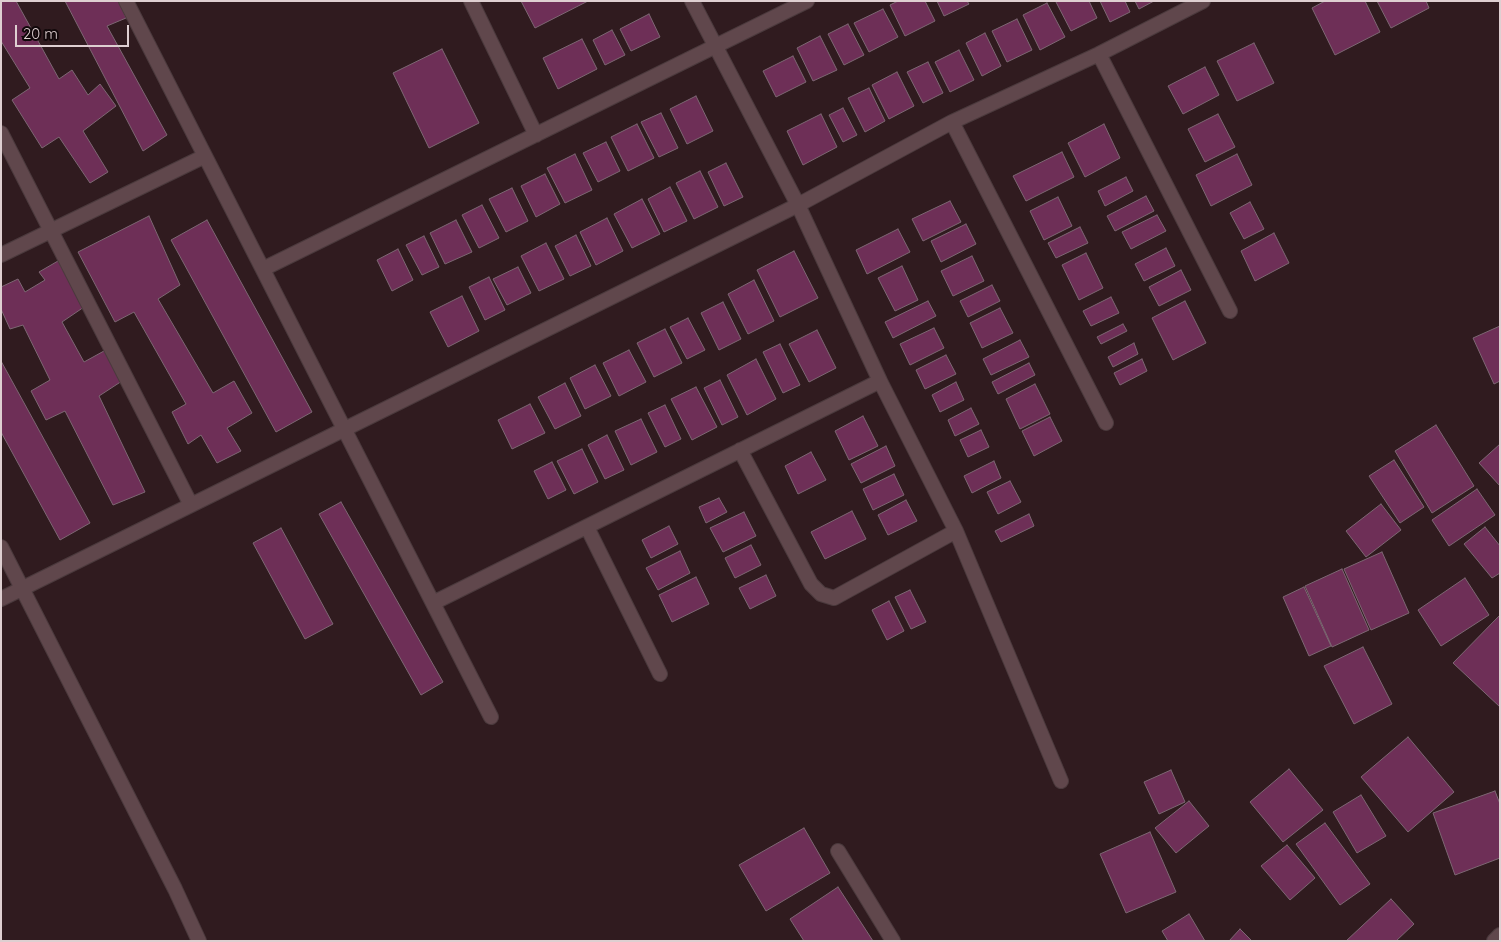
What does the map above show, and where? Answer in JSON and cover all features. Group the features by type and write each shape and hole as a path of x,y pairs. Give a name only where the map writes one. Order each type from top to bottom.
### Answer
{"street":[{"path":"126,1 491,717"},
{"path":"471,1 536,135"},
{"path":"692,1 798,205 880,381 956,531 1061,781"},
{"path":"263,269 807,1"},
{"path":"1,599 798,205 952,122 1099,54 1203,1"},
{"path":"1099,54 1230,311"},
{"path":"952,122 1106,423"},
{"path":"1,132 191,505"},
{"path":"1,255 205,156"},
{"path":"433,603 880,381"},
{"path":"740,450 811,584 821,594 834,598 956,531"},
{"path":"587,527 660,674"},
{"path":"1,547 176,889 199,941"},
{"path":"838,851 893,941"},
{"path":"1494,941 1500,935"}],"building":[{"path":"1,1 16,1 59,79 72,70 88,95 100,84 116,106 83,131 108,172 90,183 59,137 42,148 12,100 30,88 1,41"},
{"path":"65,1 120,1 126,18 107,26 167,135 143,151"},
{"path":"521,1 588,1 535,28"},
{"path":"898,1 925,1 935,21 905,36 890,5"},
{"path":"937,1 967,1 969,4 944,16"},
{"path":"1057,1 1089,1 1097,18 1071,31"},
{"path":"1100,1 1125,1 1130,12 1110,22"},
{"path":"1135,1 1154,1 1139,9"},
{"path":"1325,1 1365,1 1380,32 1335,55 1312,8"},
{"path":"1377,1 1426,1 1429,8 1391,28"},
{"path":"1047,3 1065,37 1040,50 1023,15"},
{"path":"883,9 898,37 869,52 854,23"},
{"path":"649,14 660,37 631,51 620,29"},
{"path":"1017,19 1032,50 1007,62 992,31"},
{"path":"848,24 864,55 844,65 828,34"},
{"path":"612,30 625,55 605,65 593,40"},
{"path":"985,33 1001,66 982,76 966,43"},
{"path":"820,36 837,70 813,81 797,48"},
{"path":"582,39 597,69 558,89 543,58"},
{"path":"1254,43 1274,83 1237,101 1217,61"},
{"path":"442,49 479,123 429,148 393,73"},
{"path":"959,50 974,80 950,92 935,62"},
{"path":"793,56 806,82 776,97 763,71"},
{"path":"928,62 943,93 923,103 907,72"},
{"path":"1205,67 1219,95 1183,114 1168,86"},
{"path":"897,72 914,106 889,119 872,85"},
{"path":"869,88 885,121 865,132 848,98"},
{"path":"696,96 713,131 687,144 670,109"},
{"path":"843,108 857,135 843,142 829,115"},
{"path":"661,113 678,148 659,157 641,122"},
{"path":"821,114 837,147 803,165 787,131"},
{"path":"1218,114 1235,147 1205,162 1188,129"},
{"path":"637,124 654,158 628,171 611,137"},
{"path":"1104,124 1120,158 1085,177 1068,143"},
{"path":"606,142 620,171 598,182 583,153"},
{"path":"1062,152 1074,177 1026,201 1013,176"},
{"path":"575,154 592,190 565,203 547,168"},
{"path":"1237,154 1252,185 1211,206 1196,175"},
{"path":"726,163 743,197 724,206 708,172"},
{"path":"700,171 718,207 694,219 676,183"},
{"path":"545,174 560,204 536,217 521,186"},
{"path":"1126,177 1133,191 1105,206 1098,191"},
{"path":"670,187 687,221 664,232 648,199"},
{"path":"512,188 528,221 506,232 489,199"},
{"path":"1146,196 1154,211 1115,231 1107,216"},
{"path":"1058,197 1072,226 1044,240 1030,211"},
{"path":"642,199 660,234 632,248 614,214"},
{"path":"950,201 961,222 923,241 912,219"},
{"path":"1250,202 1264,229 1244,239 1230,213"},
{"path":"482,205 499,238 479,248 462,215"},
{"path":"1157,215 1166,231 1131,249 1122,232"},
{"path":"149,216 180,285 158,299 213,393 234,381 252,413 227,428 241,451 217,463 201,435 188,444 172,412 186,404 134,312 115,322 78,252"},
{"path":"607,218 623,251 596,265 580,232"},
{"path":"207,220 312,412 276,432 171,240"},
{"path":"456,220 472,252 445,264 430,233"},
{"path":"966,224 976,244 941,262 931,241"},
{"path":"1080,227 1088,243 1056,258 1048,243"},
{"path":"898,229 910,252 867,274 856,250"},
{"path":"1274,233 1289,263 1255,281 1241,251"},
{"path":"576,235 591,266 570,276 555,246"},
{"path":"424,236 439,267 422,275 406,245"},
{"path":"546,243 564,279 539,291 521,256"},
{"path":"1166,248 1175,266 1144,281 1135,264"},
{"path":"398,249 413,280 392,291 377,260"},
{"path":"794,251 818,298 780,317 757,270"},
{"path":"1086,253 1103,288 1079,300 1062,265"},
{"path":"972,256 984,281 953,296 941,271"},
{"path":"58,261 84,307 62,322 84,362 104,351 122,381 99,396 145,492 113,505 65,411 46,420 31,391 50,380 23,325 10,329 1,309 1,287 18,279 25,292 45,280 39,272"},
{"path":"902,266 918,300 895,311 878,278"},
{"path":"518,267 531,293 507,305 493,279"},
{"path":"1181,270 1191,290 1159,306 1149,287"},
{"path":"489,277 505,310 485,320 469,287"},
{"path":"754,280 774,321 748,334 728,294"},
{"path":"992,285 1000,301 968,317 960,301"},
{"path":"462,296 479,331 448,347 430,312"},
{"path":"1111,297 1119,313 1091,326 1083,311"},
{"path":"928,301 936,316 893,338 885,322"},
{"path":"1185,301 1206,343 1173,360 1152,318"},
{"path":"723,302 741,339 719,350 701,313"},
{"path":"1000,308 1013,333 982,348 970,323"},
{"path":"688,318 705,350 687,359 670,327"},
{"path":"1123,324 1127,331 1101,344 1097,337"},
{"path":"1500,326 1500,381 1494,384 1473,338"},
{"path":"934,328 944,348 910,365 900,344"},
{"path":"665,329 682,363 654,377 637,343"},
{"path":"817,330 836,368 809,382 789,344"},
{"path":"1020,340 1029,357 991,375 983,359"},
{"path":"1134,343 1138,354 1113,367 1108,357"},
{"path":"780,344 800,385 783,393 763,352"},
{"path":"629,350 646,382 619,396 603,363"},
{"path":"946,355 956,374 925,389 916,370"},
{"path":"756,359 776,399 747,415 727,375"},
{"path":"1142,359 1147,371 1120,385 1114,373"},
{"path":"1,361 90,523 60,540 1,432"},
{"path":"1029,363 1035,375 998,394 992,382"},
{"path":"595,365 611,396 585,409 570,378"},
{"path":"720,380 738,417 722,425 704,388"},
{"path":"956,382 964,400 940,412 932,395"},
{"path":"565,383 581,416 555,429 538,397"},
{"path":"1035,384 1050,414 1020,429 1006,399"},
{"path":"696,387 717,427 692,440 671,399"},
{"path":"530,404 545,433 512,449 498,420"},
{"path":"665,405 681,439 665,447 648,413"},
{"path":"971,408 979,424 955,436 948,420"},
{"path":"863,416 878,446 849,460 835,431"},
{"path":"1050,417 1062,441 1034,456 1022,431"},
{"path":"641,419 657,452 631,465 615,431"},
{"path":"1436,425 1474,486 1432,513 1395,451"},
{"path":"981,430 989,447 968,457 960,440"},
{"path":"607,435 624,470 605,479 588,445"},
{"path":"1500,444 1500,486 1479,463"},
{"path":"886,446 895,466 861,483 851,464"},
{"path":"582,449 598,482 574,494 557,461"},
{"path":"811,452 826,480 798,494 785,466"},
{"path":"1394,460 1424,507 1400,523 1369,476"},
{"path":"994,461 1001,478 972,493 964,476"},
{"path":"552,462 566,490 548,499 534,471"},
{"path":"894,474 904,495 873,510 863,489"},
{"path":"1010,481 1021,502 998,514 987,492"},
{"path":"1477,489 1495,515 1449,546 1432,520"},
{"path":"719,498 727,512 706,523 699,507"},
{"path":"906,500 917,521 888,535 878,515"},
{"path":"341,502 443,682 421,695 319,514"},
{"path":"1381,504 1401,530 1366,557 1346,531"},
{"path":"852,511 866,539 825,559 811,532"},
{"path":"744,512 756,536 723,552 710,528"},
{"path":"1029,514 1034,526 1001,542 995,531"},
{"path":"669,526 678,544 651,558 642,540"},
{"path":"1485,527 1500,546 1500,573 1492,578 1464,544"},
{"path":"281,528 333,624 305,639 253,543"},
{"path":"751,545 761,565 735,578 725,558"},
{"path":"680,551 690,573 658,590 646,568"},
{"path":"1382,552 1409,613 1371,630 1344,569"},
{"path":"1342,569 1369,630 1332,647 1305,586"},
{"path":"766,575 776,596 750,609 739,588"},
{"path":"696,577 709,604 672,622 659,595"},
{"path":"1465,578 1489,615 1441,646 1418,610"},
{"path":"1304,587 1331,646 1309,656 1283,597"},
{"path":"910,590 926,622 911,629 895,597"},
{"path":"889,601 904,631 887,640 872,610"},
{"path":"1500,615 1500,707 1453,663"},
{"path":"1363,647 1392,704 1354,724 1324,666"},
{"path":"1408,737 1454,792 1408,832 1361,777"},
{"path":"1289,769 1323,810 1283,842 1250,802"},
{"path":"1171,770 1185,802 1159,814 1144,782"},
{"path":"1495,791 1500,804 1500,858 1455,875 1433,813"},
{"path":"1361,795 1386,836 1357,853 1333,812"},
{"path":"1189,801 1209,826 1176,853 1155,828"},
{"path":"1325,823 1370,884 1340,905 1296,844"},
{"path":"804,828 830,873 766,911 739,865"},
{"path":"1150,832 1176,892 1126,913 1100,854"},
{"path":"1287,845 1315,878 1290,900 1261,866"},
{"path":"838,887 873,941 804,941 790,919"},
{"path":"1391,899 1414,924 1396,941 1346,941"},
{"path":"1189,914 1205,941 1168,941 1162,931"},
{"path":"1240,929 1252,941 1229,941"}]}
